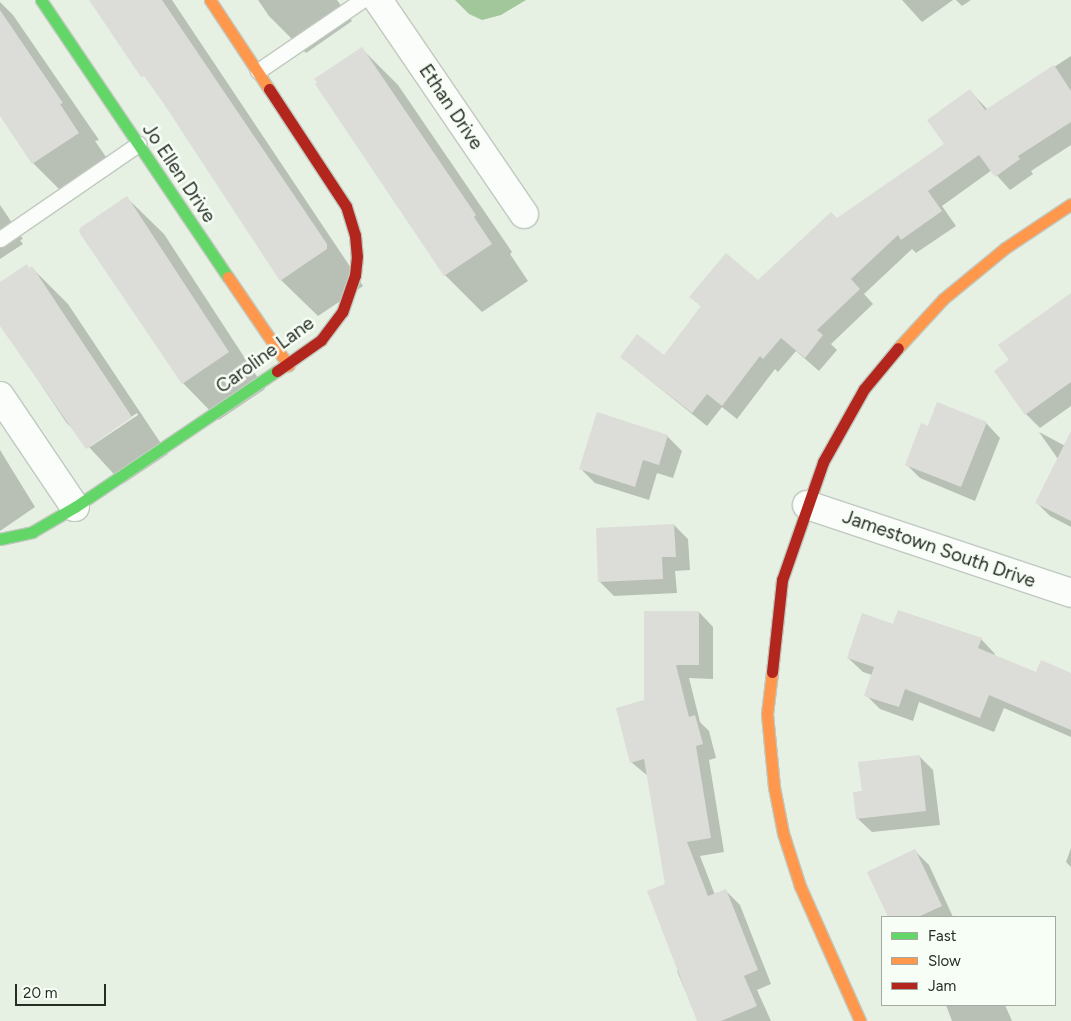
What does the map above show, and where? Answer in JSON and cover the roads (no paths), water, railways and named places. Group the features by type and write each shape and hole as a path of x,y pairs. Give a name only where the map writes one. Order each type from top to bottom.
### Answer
{"street":[{"name":"Jo Ellen Drive","path":"41,0 288,365"},
{"name":"Caroline Lane","path":"0,539 32,532 75,507 288,365 321,340 342,312 355,275 355,235 338,189 210,0"},
{"name":"Ethan Drive","path":"378,0 524,214"},
{"path":"860,1021 800,886 784,833 769,742 768,714 775,624 782,580 806,504 835,436 864,389 909,334 978,269 1071,204"},
{"path":"0,396 75,507"},
{"name":"Jamestown South Drive","path":"806,504 1071,593"}],"lane":[{"path":"258,71 362,0"},
{"path":"0,239 138,144"}]}
